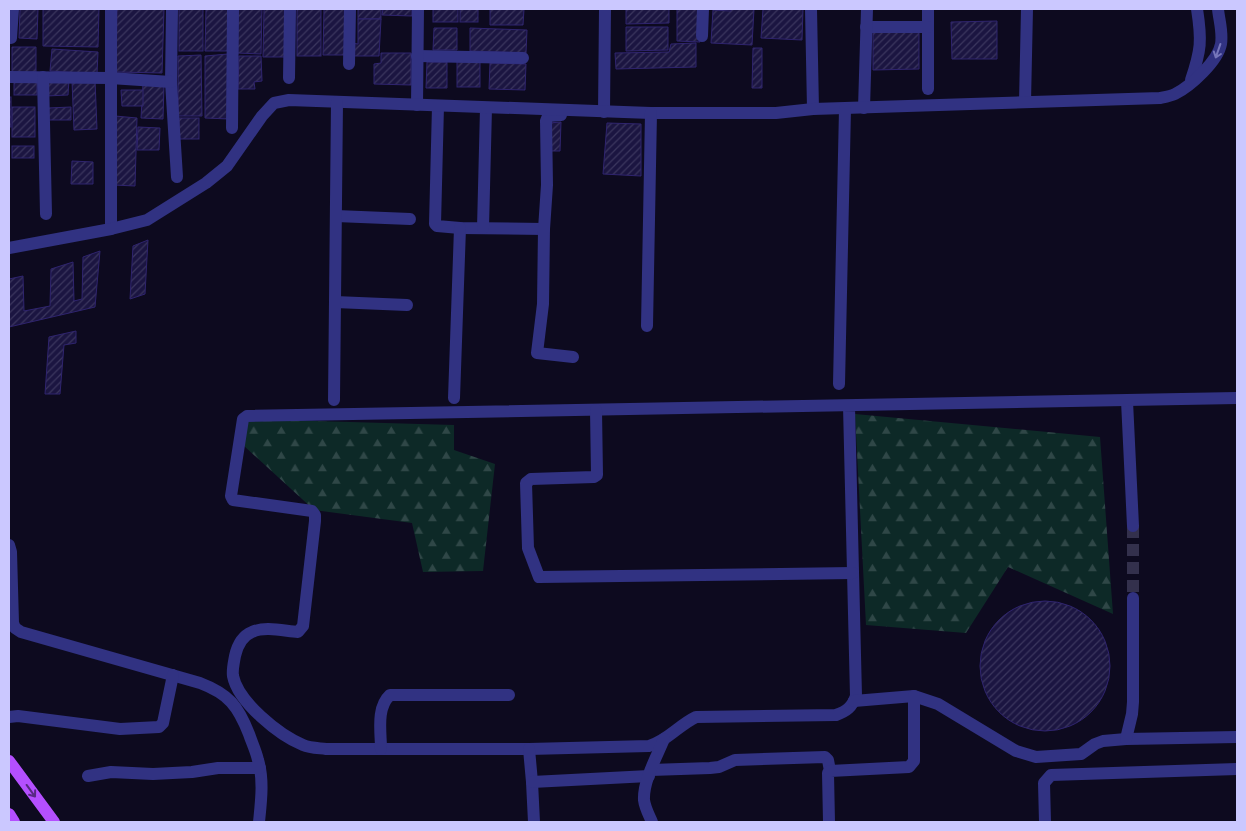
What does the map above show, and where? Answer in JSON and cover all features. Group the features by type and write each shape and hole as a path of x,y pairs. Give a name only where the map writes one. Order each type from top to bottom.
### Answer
{"main road":[{"path":"9,761 54,822"},
{"path":"9,814 14,822"}],"street":[{"path":"11,38 13,9"},
{"path":"111,9 111,229"},
{"path":"172,9 171,82 177,177"},
{"path":"232,128 233,9"},
{"path":"289,78 290,9"},
{"path":"349,64 350,9"},
{"path":"417,105 418,9"},
{"path":"603,114 605,9"},
{"path":"702,36 703,9"},
{"path":"811,9 813,109"},
{"path":"864,108 867,9"},
{"path":"928,9 928,89"},
{"path":"1025,102 1027,9"},
{"path":"1191,83 1200,52 1201,41 1197,9"},
{"path":"574,356 537,353 543,304 544,229 547,186 546,121 548,116 651,113 776,113 813,109 1160,98 1174,95 1191,83 1215,60 1219,53 1222,34 1218,9"},
{"path":"866,27 928,27"},
{"path":"418,56 523,58"},
{"path":"9,77 110,78 171,82"},
{"path":"43,77 46,214"},
{"path":"9,248 111,229 147,220 206,183 227,166 262,116 274,103 289,100 603,114"},
{"path":"334,400 337,102"},
{"path":"438,106 435,224 439,227 460,228 544,229"},
{"path":"482,228 486,108"},
{"path":"839,384 845,109"},
{"path":"647,326 651,113"},
{"path":"336,216 410,219"},
{"path":"454,398 460,228"},
{"path":"335,302 407,305"},
{"path":"849,406 856,696 852,706 845,712 836,715 696,717 688,720 664,739 649,746 529,749 326,749 304,745 286,737 267,723 248,702 233,675 236,651 241,640 251,632 266,630 298,632 303,626 315,521 315,515 312,511 233,500 231,496 243,419 247,416 1237,398"},
{"path":"1128,401 1133,526"},
{"path":"596,410 597,475 594,477 531,479 526,483 528,548 539,577 853,573"},
{"path":"9,545 12,552 13,623 15,628 30,636 215,688 232,701 241,714 260,768 262,795 260,822"},
{"path":"1126,739 1134,702 1133,598"},
{"path":"9,717 27,717 120,729 159,727 162,723 173,675"},
{"path":"381,749 381,708 384,701 390,695 509,696"},
{"path":"854,701 914,696 938,704 1016,751 1036,757 1081,754 1103,741 1237,737"},
{"path":"830,770 908,768 912,765 914,761 914,696"},
{"path":"652,822 644,801 644,794 650,773 664,739"},
{"path":"529,749 534,822"},
{"path":"532,782 710,768 719,767 734,760 825,757 828,760 830,770 828,773 829,822"},
{"path":"88,776 110,772 153,774 192,772 218,768 260,768"},
{"path":"1045,822 1044,783 1051,775 1237,768"}],"green space":[{"path":"855,414 1100,437 1113,614 1008,567 966,633 866,625"},
{"path":"246,419 454,425 454,450 495,464 483,571 423,572 412,523 314,510 243,445"}],"building":[{"path":"20,9 38,9 37,39 19,38"},
{"path":"43,9 99,9 98,47 43,46"},
{"path":"117,9 164,9 162,73 116,72"},
{"path":"179,9 203,9 203,51 179,51"},
{"path":"206,9 230,9 229,51 205,51"},
{"path":"238,9 262,9 261,54 237,53"},
{"path":"264,9 288,9 287,57 263,57"},
{"path":"297,9 321,9 321,56 297,56"},
{"path":"324,9 347,9 347,55 323,55"},
{"path":"358,9 381,9 381,19 358,19"},
{"path":"383,9 412,9 412,16 382,15"},
{"path":"433,9 458,9 458,22 433,22"},
{"path":"460,9 478,9 478,22 460,22"},
{"path":"490,9 524,9 523,25 490,25"},
{"path":"626,9 669,9 669,23 626,24"},
{"path":"677,9 701,9 700,42 677,41"},
{"path":"731,9 754,9 752,45 711,43 713,10 731,11"},
{"path":"763,9 803,9 802,40 761,38"},
{"path":"358,19 381,19 379,56 351,56 351,43 358,44"},
{"path":"997,21 997,59 952,59 951,22"},
{"path":"626,27 668,27 668,50 626,51"},
{"path":"434,28 457,28 457,50 433,50"},
{"path":"470,28 527,30 526,53 470,51"},
{"path":"873,32 919,32 919,69 873,70"},
{"path":"696,43 696,67 616,69 615,53 669,52 671,44"},
{"path":"12,47 36,47 36,72 12,73"},
{"path":"753,48 762,48 762,88 752,88"},
{"path":"52,49 98,52 97,74 50,71"},
{"path":"381,53 411,53 411,85 374,84 374,64 381,63"},
{"path":"228,54 229,119 205,118 205,56"},
{"path":"201,55 202,116 178,116 178,56"},
{"path":"239,56 261,56 262,81 254,82 255,89 238,89"},
{"path":"457,60 480,60 480,87 457,87"},
{"path":"427,62 447,62 447,88 426,88"},
{"path":"490,63 526,64 525,90 489,89"},
{"path":"48,79 69,80 68,95 46,96"},
{"path":"95,80 97,129 74,130 72,81"},
{"path":"14,82 37,82 37,95 14,95"},
{"path":"143,84 164,84 163,119 141,118"},
{"path":"121,90 143,90 143,106 122,106"},
{"path":"9,97 11,97 11,127 9,127"},
{"path":"12,107 35,107 35,137 12,137"},
{"path":"71,107 71,120 48,120 48,108"},
{"path":"115,116 137,118 135,186 114,185"},
{"path":"179,118 199,118 199,139 179,139"},
{"path":"561,122 560,151 549,151 549,123"},
{"path":"607,123 641,124 641,176 603,174"},
{"path":"138,127 160,128 159,150 137,150"},
{"path":"12,146 34,146 34,158 12,158"},
{"path":"72,161 93,162 93,184 71,184"},
{"path":"148,240 145,294 130,299 133,246"},
{"path":"100,251 95,307 9,327 9,279 23,276 24,311 50,306 51,269 73,262 74,301 82,299 83,257"},
{"path":"76,331 76,343 64,345 60,394 45,394 49,337"},
{"path":"1045,601 1058,602 1070,606 1091,620 1105,641 1109,653 1109,679 1105,691 1091,712 1070,726 1058,730 1045,731 1032,730 1020,726 999,712 985,691 981,679 980,666 981,653 985,641 999,620 1020,606 1032,602"}],"tunnel":[{"path":"1133,526 1133,598"}]}
